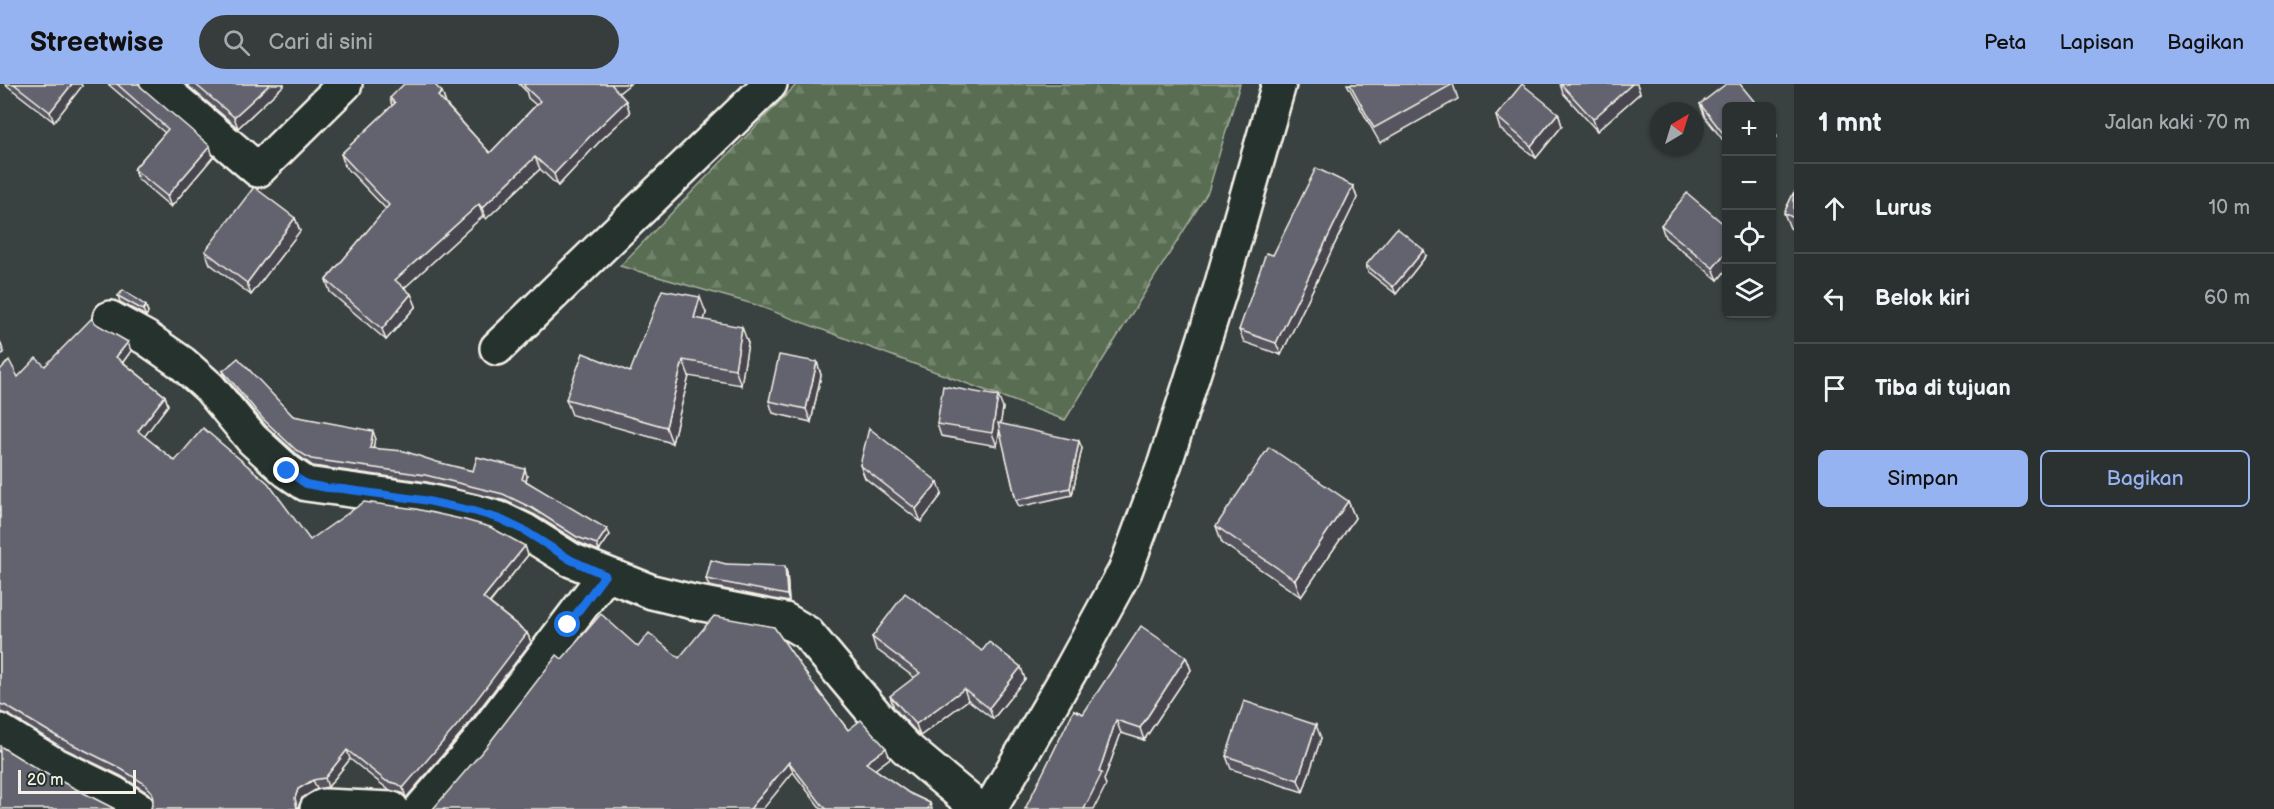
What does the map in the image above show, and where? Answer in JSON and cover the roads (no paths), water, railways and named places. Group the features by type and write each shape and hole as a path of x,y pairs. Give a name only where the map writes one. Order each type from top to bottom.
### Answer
{"street":[{"path":"157,84 258,170 345,84"},
{"path":"990,809 1125,571 1165,463 1221,287 1279,84"},
{"path":"497,348 768,85"},
{"path":"110,318 146,338 182,363 209,387 252,439 287,471 306,484 454,505 482,513 525,531 571,560 605,575 652,592 784,620 797,627 816,642 906,748 979,809"},
{"path":"421,809 477,744 605,575"},
{"path":"0,731 52,763 113,793 138,809"},
{"path":"317,809 324,806 350,806 392,809"}]}
